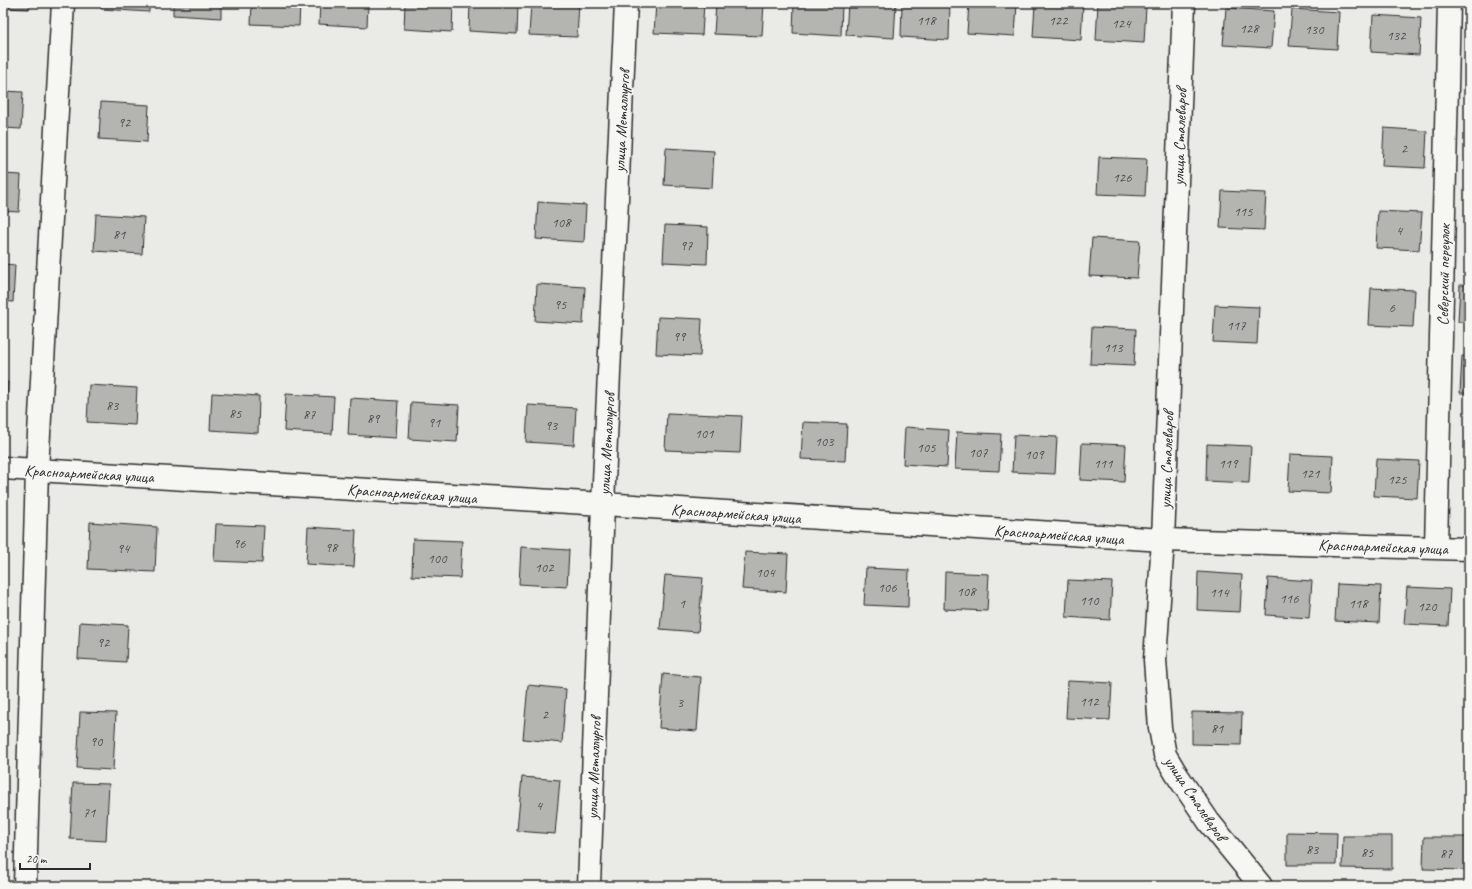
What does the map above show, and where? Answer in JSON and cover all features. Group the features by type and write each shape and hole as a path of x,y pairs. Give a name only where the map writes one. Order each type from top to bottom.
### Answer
{"street":[{"path":"25,886 37,470 63,3"},
{"name":"улица Металлургов","path":"588,886 603,504 626,3"},
{"name":"улица Сталеваров","path":"1184,3 1163,540 1155,660 1160,728 1165,755 1177,775 1209,822 1261,886"},
{"name":"Северский переулок","path":"1436,547 1449,3"},
{"name":"Красноармейская улица","path":"3,468 603,504 1163,540 1469,549"}],"building":[{"path":"3,3 30,3 29,9 3,8"},
{"path":"101,3 149,3 149,12 101,9"},
{"path":"173,3 221,3 221,18 173,15"},
{"path":"252,3 300,3 299,26 251,24"},
{"path":"320,3 368,3 367,27 319,24"},
{"path":"405,3 453,3 452,32 404,29"},
{"path":"470,3 518,3 517,34 469,31"},
{"path":"531,3 579,3 577,37 529,35"},
{"path":"656,3 704,3 702,35 654,33"},
{"path":"716,3 764,3 762,36 714,34"},
{"path":"794,3 842,3 841,36 793,33"},
{"path":"848,3 896,3 894,38 846,35"},
{"path":"902,3 950,3 949,40 901,37"},
{"path":"969,3 1017,3 1015,36 967,33"},
{"path":"1035,3 1083,3 1081,40 1033,37"},
{"path":"1098,3 1146,6 1144,43 1096,40"},
{"path":"1226,8 1274,11 1271,48 1223,45"},
{"path":"1292,9 1339,12 1337,49 1289,46"},
{"path":"1373,15 1421,18 1419,55 1371,52"},
{"path":"3,91 23,92 21,129 3,128"},
{"path":"101,102 149,105 147,142 99,139"},
{"path":"1384,128 1427,131 1425,168 1382,166"},
{"path":"666,148 714,151 712,188 664,185"},
{"path":"1099,157 1147,159 1145,196 1097,194"},
{"path":"3,174 21,175 19,212 3,211"},
{"path":"1222,191 1266,193 1264,230 1220,228"},
{"path":"538,202 586,205 584,242 536,239"},
{"path":"1378,211 1422,213 1419,250 1376,248"},
{"path":"96,214 144,217 142,254 94,251"},
{"path":"665,225 708,227 707,264 663,262"},
{"path":"1092,238 1140,241 1137,278 1089,276"},
{"path":"3,264 15,265 13,302 3,301"},
{"path":"537,284 585,287 583,324 535,321"},
{"path":"1460,285 1469,285 1469,322 1458,322"},
{"path":"1371,288 1415,290 1413,327 1369,325"},
{"path":"1215,305 1259,307 1257,344 1213,342"},
{"path":"658,317 702,319 700,356 656,354"},
{"path":"1092,327 1136,329 1134,366 1090,364"},
{"path":"1462,356 1469,356 1469,393 1460,393"},
{"path":"3,382 8,382 6,419 3,419"},
{"path":"89,385 137,388 135,425 87,422"},
{"path":"212,393 259,396 258,433 210,430"},
{"path":"286,394 334,397 332,434 284,431"},
{"path":"350,398 398,401 396,438 348,435"},
{"path":"411,402 459,405 457,442 409,439"},
{"path":"528,405 576,408 574,445 526,442"},
{"path":"667,413 742,416 740,453 665,450"},
{"path":"803,422 847,424 845,461 801,459"},
{"path":"905,427 949,430 947,467 903,464"},
{"path":"957,432 1001,434 999,471 955,469"},
{"path":"1014,435 1057,437 1055,474 1012,472"},
{"path":"1082,443 1126,445 1124,482 1080,480"},
{"path":"1207,444 1251,446 1249,483 1206,481"},
{"path":"1290,454 1333,456 1331,493 1288,491"},
{"path":"1376,459 1419,461 1417,498 1374,496"},
{"path":"90,522 157,527 155,572 88,569"},
{"path":"216,524 264,526 262,563 214,561"},
{"path":"308,527 356,530 354,567 306,564"},
{"path":"413,539 462,541 460,578 412,576"},
{"path":"521,547 569,550 567,587 519,584"},
{"path":"745,552 788,554 786,592 742,589"},
{"path":"866,568 909,570 908,607 864,605"},
{"path":"945,572 989,574 987,611 944,609"},
{"path":"1198,572 1242,575 1240,612 1197,610"},
{"path":"665,575 703,578 698,632 660,629"},
{"path":"1268,578 1312,581 1309,618 1266,615"},
{"path":"1068,580 1112,582 1110,620 1066,617"},
{"path":"1337,584 1381,586 1379,623 1335,621"},
{"path":"1407,587 1450,589 1448,626 1404,624"},
{"path":"80,622 128,625 126,662 78,659"},
{"path":"663,674 701,677 697,731 659,728"},
{"path":"1068,681 1112,683 1110,720 1066,718"},
{"path":"528,685 566,689 562,743 523,739"},
{"path":"80,712 116,713 113,770 77,768"},
{"path":"1192,712 1242,713 1241,745 1192,744"},
{"path":"522,777 560,780 555,834 517,831"},
{"path":"73,783 109,784 106,841 70,839"},
{"path":"1287,832 1337,833 1336,865 1287,865"},
{"path":"1343,836 1392,836 1392,869 1342,868"},
{"path":"1424,837 1469,837 1469,870 1423,869"}]}
